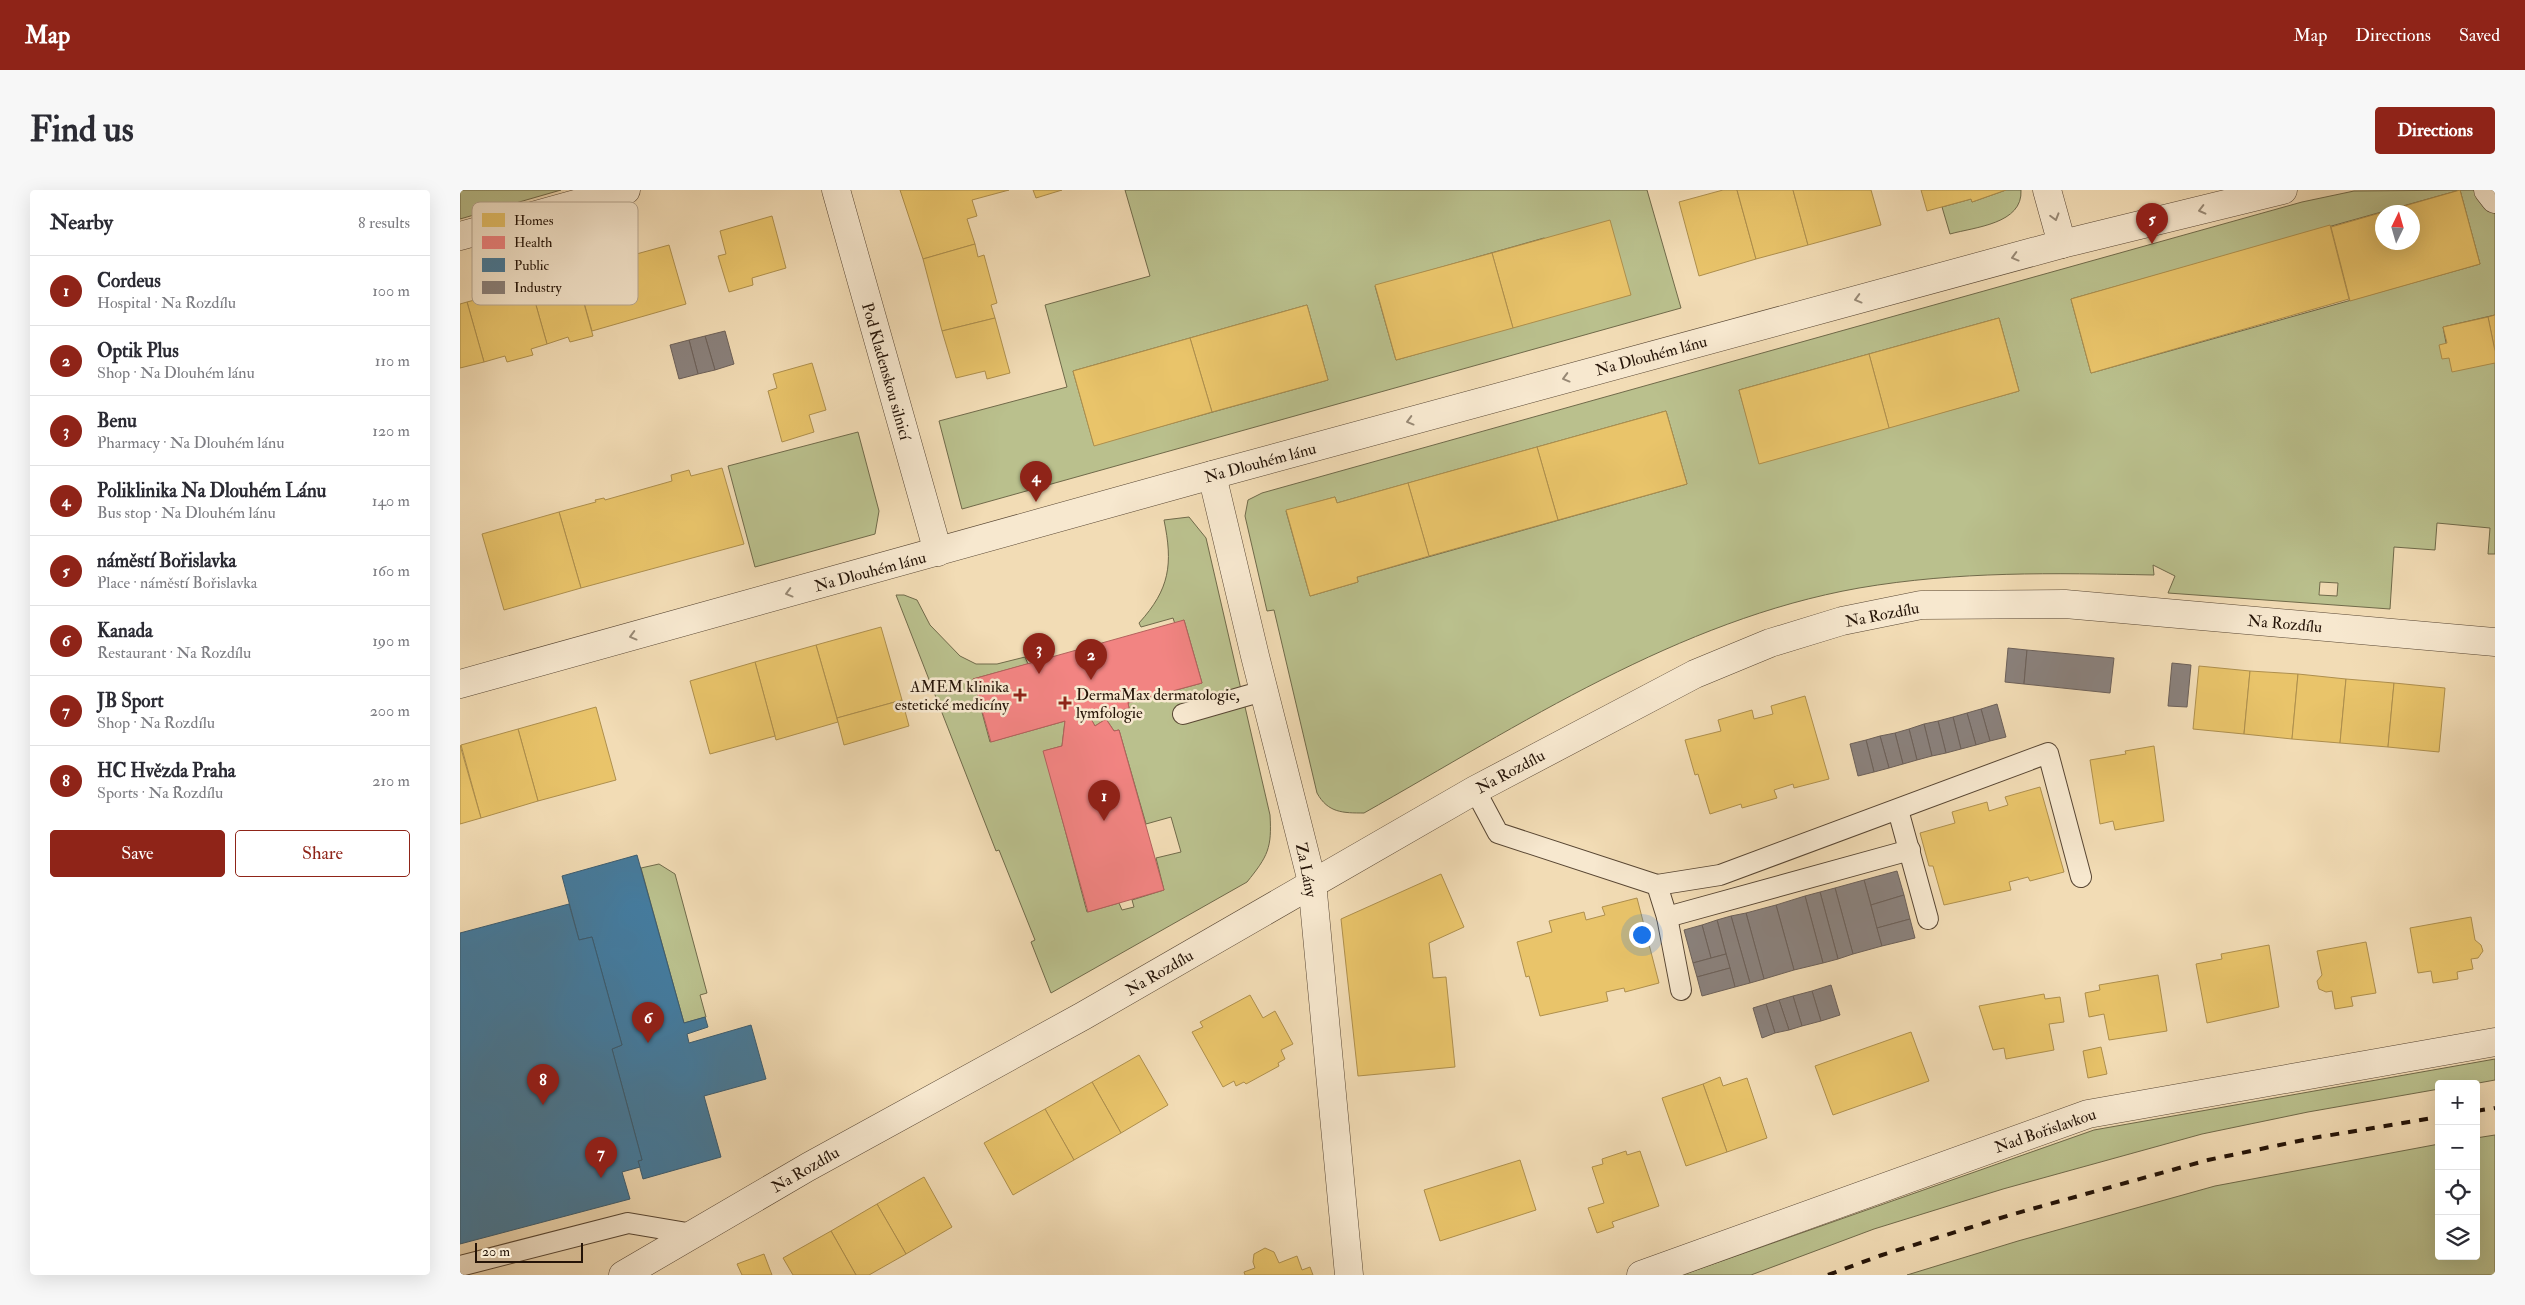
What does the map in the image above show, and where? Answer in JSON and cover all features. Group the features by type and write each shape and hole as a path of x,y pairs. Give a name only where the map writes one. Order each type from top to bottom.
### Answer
{"street":[{"path":"583,202 626,190"},
{"name":"Pod Kladenskou silnicí","path":"836,190 938,552"},
{"path":"2047,190 2062,244"},
{"name":"Na Dlouhém lánu","path":"460,684 1212,474 2062,244 2283,190"},
{"path":"2488,190 2495,199"},
{"name":"Za Lány","path":"1212,474 1263,691 1312,882 1349,1275"},
{"name":"Na Rozdílu","path":"623,1275 808,1166 1083,1016 1312,882 1475,790 1712,667 1770,643 1842,621 1921,606 2065,604 2494,646"},
{"name":"Nad Bořislavkou","path":"1641,1275 2088,1114 2495,1042"}],"lane":[{"path":"1183,714 1263,691"},
{"path":"1475,790 1498,833 1657,885 1720,875 2048,753 2081,877"},
{"path":"1898,810 1928,918"},
{"path":"1667,917 1910,850"},
{"path":"1657,885 1667,917 1681,990"},
{"path":"460,1266 628,1223 693,1234"}],"green space":[{"path":"561,190 519,202 472,202 472,216 460,219 460,191"},
{"path":"1125,190 1647,190 1681,308 962,509 939,421 1067,387 1045,305 1150,276","holes":["1544,238 1631,294 1396,360 1375,286","1307,305 1328,380 1094,445 1073,371"]},
{"path":"2006,190 2021,190 2020,201 2006,217 1984,226 1950,234 1942,207 1971,199 1972,202"},
{"path":"2459,190 2406,205 2375,205 2375,214 2071,299 2091,373 2480,264 2460,190 2478,190 2495,214 2495,315 2443,327 2449,358 2495,363 2495,554 2488,554 2490,528 2437,523 2435,550 2394,547 2390,609 2168,593 2175,576 2153,565 2154,575 2006,574 1896,582 1859,588 1792,603 1727,624 1664,650 1541,712 1364,813 1349,813 1331,808 1321,800 1317,793 1274,610 1267,611 1245,516 1248,500 1262,493 2302,202 2354,191","holes":["1999,318 2019,391 1760,463 1739,390","1666,411 1687,484 1357,577 1358,582 1310,596 1286,511 1335,497 1337,503","2320,582 2338,583 2337,596 2319,595"]},
{"path":"858,432 879,511 875,534 755,567 728,466"},
{"path":"1189,517 1206,538 1270,815 1270,836 1267,851 1260,865 1247,882 1051,993 1031,942 1035,940 999,850 996,851 896,595 904,595 917,600 930,625 960,656 976,664 997,664 1025,657 1028,664 973,679 990,742 1065,721 1062,746 1044,751 1087,912 1119,903 1122,910 1134,907 1132,900 1164,890 1156,858 1181,852 1171,817 1146,824 1119,730 1114,731 1106,719 1095,726 1091,719 1129,708 1128,703 1202,683 1184,620 1175,624 1173,618 1141,627 1139,623 1157,599 1166,575 1168,550 1164,520"},
{"path":"659,864 675,874 707,993 700,995 706,1017 684,1023 641,868"},
{"path":"2495,1059 2495,1080 2480,1083 2480,1080 2435,1080 2435,1090 2308,1112 2202,1134 2003,1189 1874,1229 1751,1275 1682,1275 2094,1130"},
{"path":"2495,1135 2495,1275 1907,1275 2018,1241 2215,1186 2435,1145 2435,1260 2480,1260 2480,1137"}],"building: Homes":[{"path":"900,190 1009,190 972,200 977,216 967,219 975,244 923,259"},
{"path":"1033,190 1062,190 1036,198"},
{"path":"1723,190 1737,190 1756,259 1699,276 1679,202"},
{"path":"1737,190 1793,190 1808,245 1756,259"},
{"path":"1793,190 1871,190 1881,225 1808,245"},
{"path":"1921,190 2006,190 1972,202 1971,199 1927,211"},
{"path":"2460,190 2480,264 2350,301 2331,227 2375,214 2375,250 2420,250 2420,205 2408,205"},
{"path":"772,216 786,268 752,278 753,285 729,292 718,256 726,254 720,231"},
{"path":"1610,220 1631,295 1513,328 1492,253"},
{"path":"2330,225 2349,299 2091,373 2071,299"},
{"path":"975,244 978,257 984,255 997,303 991,305 995,318 942,331 923,259"},
{"path":"669,245 686,304 592,331 585,305 638,305 638,254"},
{"path":"1492,253 1513,328 1396,360 1375,285"},
{"path":"472,301 472,305 536,305 547,344 531,349 533,355 507,362 505,356 484,362 467,302"},
{"path":"467,302 484,362 460,368 460,304"},
{"path":"536,305 584,305 593,336 570,342 568,337 547,344"},
{"path":"1307,305 1328,380 1212,412 1190,338"},
{"path":"2495,315 2495,351 2488,317"},
{"path":"2488,317 2495,351 2495,363 2452,372 2449,358 2442,359 2439,345 2447,343 2443,327"},
{"path":"995,318 1010,373 987,379 985,371 956,378 942,331"},
{"path":"1999,318 2019,391 1889,428 1869,354"},
{"path":"1190,338 1212,412 1094,446 1073,371"},
{"path":"1869,354 1889,428 1759,464 1739,390"},
{"path":"812,363 826,410 809,415 814,432 782,442 768,391 777,388 773,374"},
{"path":"1666,411 1687,484 1558,520 1537,447"},
{"path":"1537,447 1558,520 1429,556 1408,483"},
{"path":"722,468 744,544 581,588 559,512 596,502 595,500 604,498 605,500 672,481 671,475 689,470 691,476"},
{"path":"1408,483 1429,556 1357,577 1358,582 1310,596 1286,510 1335,497 1337,503"},
{"path":"559,512 581,588 504,610 482,534"},
{"path":"881,627 902,700 837,718 816,645"},
{"path":"816,645 838,722 776,740 755,662"},
{"path":"755,662 775,736 710,754 690,681"},
{"path":"2199,666 2250,671 2244,734 2193,729"},
{"path":"2250,671 2298,674 2292,739 2244,734"},
{"path":"2298,674 2346,679 2340,743 2292,739"},
{"path":"2346,679 2394,683 2388,747 2340,743"},
{"path":"2394,683 2445,688 2439,752 2388,747"},
{"path":"1805,696 1829,779 1794,788 1793,784 1774,790 1777,798 1742,808 1741,804 1710,814 1698,774 1695,775 1685,740 1721,731 1718,720 1752,710 1754,719 1773,714 1771,706"},
{"path":"902,700 909,726 844,745 837,718"},
{"path":"596,707 616,780 538,801 518,729"},
{"path":"518,729 538,801 481,818 461,745"},
{"path":"460,745 481,818 460,824"},
{"path":"2154,746 2164,821 2115,830 2113,821 2100,824 2090,760 2126,754 2125,751"},
{"path":"2040,787 2064,872 2030,881 2028,877 2009,882 2011,890 1944,905 1933,866 1929,866 1920,833 1955,823 1952,812 1987,802 1989,811 2008,805 2005,797"},
{"path":"1441,874 1464,927 1429,943 1433,978 1446,977 1455,1067 1358,1076 1341,919"},
{"path":"1637,898 1659,983 1625,992 1624,988 1606,992 1608,1001 1540,1016 1529,976 1526,977 1517,942 1552,932 1549,921 1584,912 1586,920 1605,915 1602,907"},
{"path":"2471,917 2475,940 2481,945 2483,951 2478,958 2471,959 2473,969 2457,972 2458,979 2433,983 2431,971 2418,973 2410,928"},
{"path":"2366,942 2376,993 2351,997 2353,1006 2335,1009 2332,991 2326,992 2319,989 2317,981 2322,975 2317,951"},
{"path":"2269,945 2279,1007 2207,1023 2196,964 2222,959 2221,954"},
{"path":"2158,975 2167,1031 2109,1040 2104,1014 2089,1017 2085,993 2100,990 2099,985"},
{"path":"2044,994 2045,999 2060,997 2064,1022 2049,1024 2054,1050 2006,1059 2004,1048 1993,1050 1979,1006"},
{"path":"1250,995 1263,1018 1275,1011 1293,1044 1281,1050 1285,1059 1278,1063 1279,1066 1246,1084 1244,1082 1236,1086 1234,1081 1223,1087 1192,1032 1203,1027 1200,1022"},
{"path":"1911,1032 1929,1081 1833,1115 1815,1066"},
{"path":"2101,1047 2107,1074 2088,1078 2083,1051"},
{"path":"1139,1055 1168,1105 1121,1133 1092,1082"},
{"path":"1720,1077 1723,1086 1747,1078 1767,1138 1727,1152 1703,1084"},
{"path":"1092,1082 1121,1133 1074,1160 1045,1109"},
{"path":"1703,1084 1727,1152 1686,1166 1662,1098"},
{"path":"1045,1109 1074,1160 1013,1195 984,1143"},
{"path":"1626,1151 1627,1155 1640,1151 1659,1206 1612,1222 1614,1227 1597,1233 1588,1208 1604,1203 1592,1167 1603,1164 1602,1159"},
{"path":"1520,1160 1536,1210 1440,1241 1424,1190"},
{"path":"924,1177 952,1227 906,1254 877,1204"},
{"path":"877,1204 906,1254 869,1275 856,1275 831,1231"},
{"path":"831,1231 856,1275 793,1275 783,1258"},
{"path":"1265,1248 1274,1252 1279,1263 1297,1256 1302,1270 1310,1267 1313,1275 1245,1275 1244,1272 1255,1268 1253,1262 1254,1254"},
{"path":"764,1254 772,1275 742,1275 737,1264"}],"building: Health":[{"path":"1184,620 1202,683 1128,703 1129,708 1091,719 1095,726 1106,719 1114,731 1119,730 1164,890 1088,912 1043,751 1062,746 1065,721 991,742 973,679"}],"building: Public":[{"path":"637,855 684,1023 705,1017 708,1027 687,1034 689,1043 751,1025 766,1079 704,1096 721,1157 643,1179 638,1161 642,1160 612,1049 622,1045 592,937 579,940 562,876"},
{"path":"569,904 579,940 592,937 622,1045 612,1049 642,1160 638,1161 640,1167 622,1172 630,1199 460,1244 460,933"}],"building: Industry":[{"path":"725,331 734,364 715,370 705,336"},
{"path":"705,336 715,370 698,374 689,340"},
{"path":"689,340 698,374 679,379 670,345"},
{"path":"2008,648 2027,650 2024,684 2005,682"},
{"path":"2027,650 2114,658 2110,693 2024,684"},
{"path":"2172,663 2191,665 2187,707 2168,706"},
{"path":"1997,704 2006,737 1990,741 1981,709"},
{"path":"1981,709 1990,741 1976,745 1967,713"},
{"path":"1967,713 1976,745 1961,749 1953,717"},
{"path":"1953,717 1961,749 1946,753 1938,721"},
{"path":"1938,721 1946,753 1932,756 1924,724"},
{"path":"1924,724 1932,756 1917,760 1909,729"},
{"path":"1909,729 1917,760 1903,764 1895,733"},
{"path":"1895,733 1903,764 1889,768 1880,736"},
{"path":"1880,736 1889,768 1874,772 1866,740"},
{"path":"1866,740 1874,772 1858,776 1850,744"},
{"path":"1897,871 1904,895 1871,905 1864,880"},
{"path":"1864,880 1882,946 1853,954 1835,888"},
{"path":"1835,888 1853,954 1838,959 1820,892"},
{"path":"1820,892 1838,959 1823,963 1805,896"},
{"path":"1904,895 1910,919 1877,928 1871,905"},
{"path":"1805,896 1823,963 1794,970 1776,905"},
{"path":"1776,905 1794,970 1764,979 1746,913"},
{"path":"1746,913 1764,979 1750,983 1731,916"},
{"path":"1731,916 1750,983 1735,987 1717,920"},
{"path":"1910,919 1915,938 1882,946 1877,928"},
{"path":"1717,920 1726,954 1711,958 1702,925"},
{"path":"1702,925 1711,958 1693,963 1684,930"},
{"path":"1726,954 1730,968 1697,977 1693,963"},
{"path":"1730,968 1735,987 1702,996 1697,977"},
{"path":"1831,985 1840,1015 1821,1021 1812,991"},
{"path":"1812,991 1821,1021 1802,1026 1793,996"},
{"path":"1793,996 1802,1026 1789,1030 1779,1000"},
{"path":"1779,1000 1789,1030 1775,1033 1766,1004"},
{"path":"1766,1004 1775,1033 1762,1038 1753,1008"}],"railway":[{"path":"2480,1110 2495,1108"},
{"path":"1828,1275 1882,1255 2010,1215 2208,1160 2313,1138 2435,1118"}],"place":[{"name":"náměstí Bořislavka","path":"2152,244"},
{"name":"Poliklinika Na Dlouhém Lánu","path":"1036,502"},
{"name":"Benu","path":"1039,674"},
{"name":"Optik Plus","path":"1091,680"},
{"name":"AMEM klinika estetické medicíny","path":"1020,695"},
{"name":"DermaMax dermatologie, lymfologie","path":"1065,703"},
{"name":"Cordeus","path":"1104,821"},
{"name":"Kanada","path":"648,1043"},
{"name":"HC Hvězda Praha","path":"543,1105"},
{"name":"JB Sport","path":"601,1178"}]}
